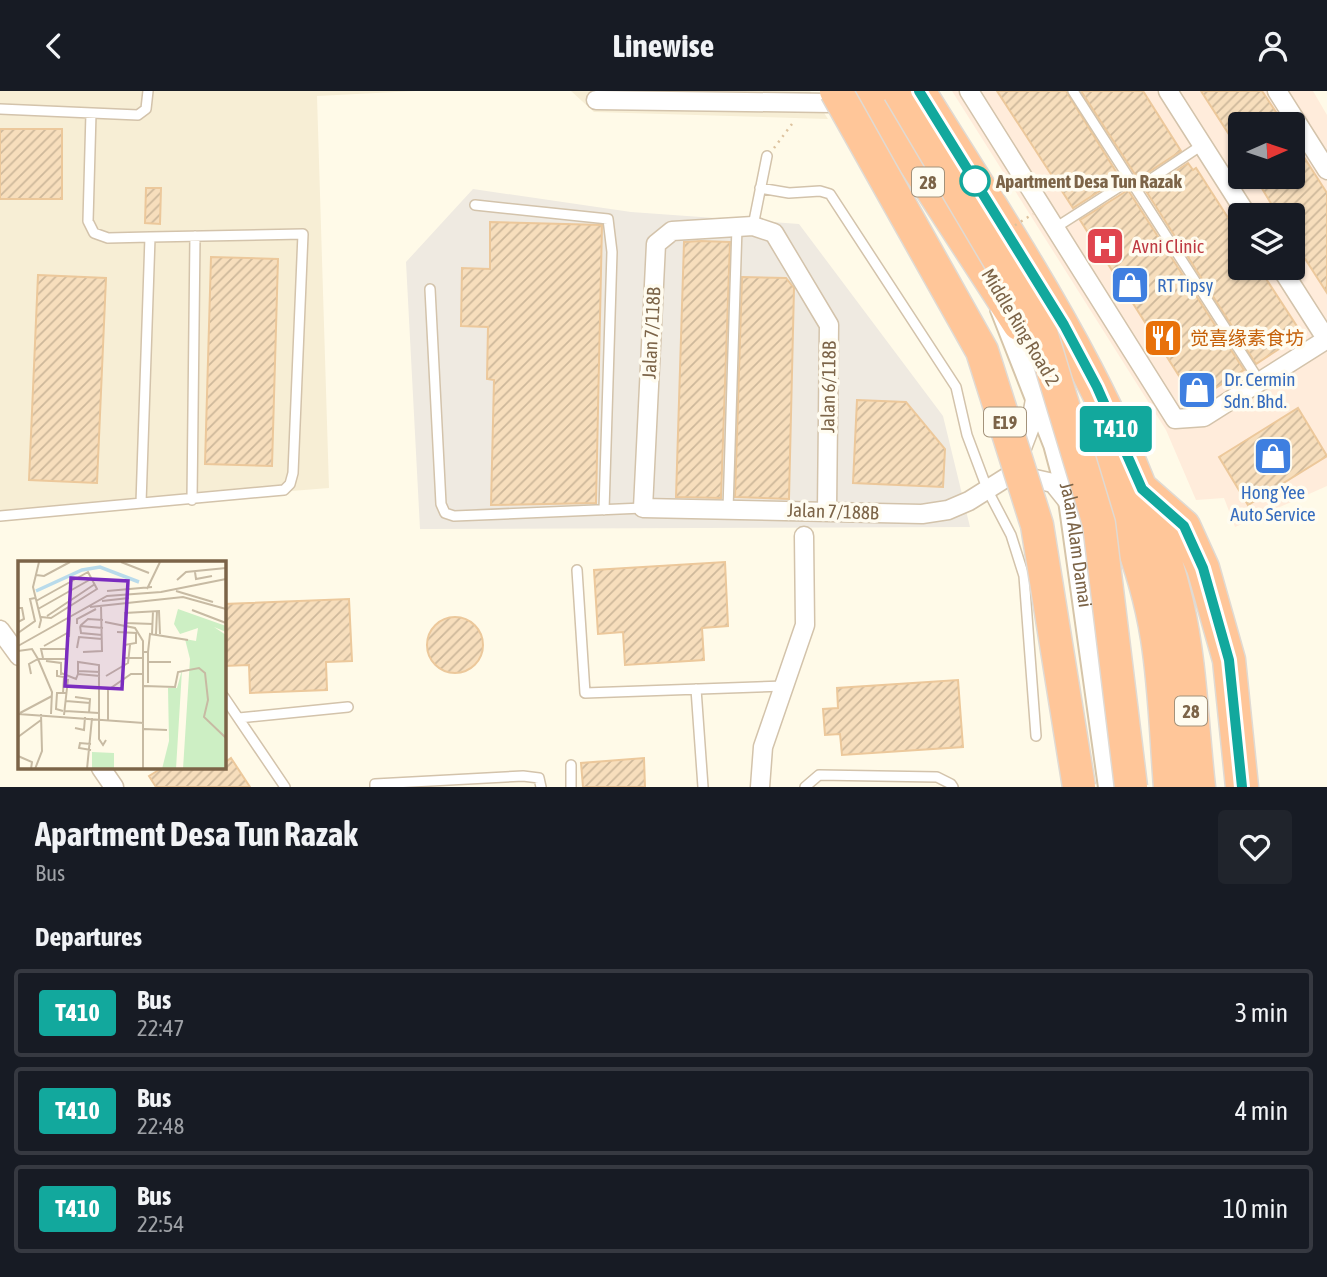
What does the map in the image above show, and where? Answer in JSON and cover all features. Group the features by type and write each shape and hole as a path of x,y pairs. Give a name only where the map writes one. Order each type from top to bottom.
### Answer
{"highway":[{"name":"Middle Ring Road 2","path":"919,91 1064,325 1097,387 1142,489 1168,569 1170,787"},
{"name":"Middle Ring Road 2","path":"879,92 1074,416 1114,498 1143,579 1170,637 1199,787"},
{"path":"879,92 1040,330 1099,524 1131,787"},
{"name":"E19","path":"814,95 982,351 1037,525 1079,787"},
{"path":"1142,489 1184,526 1203,568 1229,660 1242,787"}],"main road":[{"name":"Jalan Alam Damai","path":"988,273 1056,444 1072,505 1111,787"}],"street":[{"path":"969,91 1175,419 1204,417 1327,339 1289,280"},
{"path":"1168,91 1239,203"},
{"path":"1277,91 1327,170"},
{"path":"596,100 658,96 814,95 832,103 879,92"},
{"name":"Jalan 7/118B","path":"643,508 656,244 672,231 745,227"},
{"name":"Jalan 6/118B","path":"745,227 774,233 829,325 827,511"},
{"path":"1036,391 1030,427 1012,474 1053,483 1072,505"},
{"name":"Jalan 7/188B","path":"643,508 922,514 948,510 988,491 1012,474"},
{"path":"760,787 764,747 805,625 804,536"},
{"path":"0,630 18,655"}],"lane":[{"path":"0,109 138,115 146,109 148,91"},
{"path":"1073,91 1260,382"},
{"path":"0,516 284,490 290,484 293,473 303,234 108,238 94,233 88,221 91,113"},
{"path":"1136,189 1202,145"},
{"path":"728,509 745,227 760,188 767,156"},
{"path":"1055,228 1130,180"},
{"path":"760,188 789,193 820,191 830,194 956,387 967,435 988,491 1011,535 1024,576 1036,736"},
{"path":"475,205 608,219 612,252 604,510"},
{"path":"192,500 195,236"},
{"path":"141,503 150,237"},
{"path":"430,289 441,504 445,513 454,516 643,508"},
{"path":"577,570 585,693 785,686"},
{"path":"696,689 703,787"},
{"path":"226,703 285,787"},
{"path":"239,718 348,707"},
{"path":"571,765 571,787"},
{"path":"805,787 819,775 937,776 953,787"},
{"path":"375,787 375,784 523,776 539,778 541,787"}],"path":[{"path":"767,156 814,95"}],"shaded area":[{"path":"0,91 416,91 317,96 329,488 0,514"},
{"path":"571,91 810,91 828,119 594,112"},
{"path":"952,91 1313,91 1327,115 1327,486 1235,527 1224,498 1196,500 1166,430"},
{"path":"473,189 631,212 799,224 943,416 970,527 420,529 406,262"}],"building":[{"path":"997,91 1066,91 1120,178 1073,208"},
{"path":"1081,91 1143,91 1181,151 1138,179"},
{"path":"1201,91 1262,91 1276,112 1228,112 1228,133"},
{"path":"0,129 62,129 62,199 0,199"},
{"path":"1306,160 1327,193 1327,293 1305,259 1305,203 1271,203 1262,189 1306,189"},
{"path":"1188,163 1193,170 1196,168 1228,218 1228,280 1267,280 1302,334 1256,364 1146,191"},
{"path":"146,188 161,188 160,224 145,223"},
{"path":"1128,190 1244,370 1195,401 1080,220"},
{"path":"490,222 602,225 596,503 491,505 494,380 487,379 488,327 461,326 462,268 490,269"},
{"path":"684,242 730,242 721,498 676,497"},
{"path":"211,257 278,259 272,466 205,464"},
{"path":"38,275 106,278 97,483 29,480"},
{"path":"742,277 786,278 794,288 789,499 735,497"},
{"path":"857,400 906,402 945,449 943,487 853,483"},
{"name":"Hong Yee Auto Service","path":"1298,408 1327,456 1248,505 1219,457"},
{"path":"725,562 728,626 702,628 704,660 625,665 623,632 598,634 594,570"},
{"path":"349,599 352,661 326,662 327,690 250,693 249,665 226,666 226,604"},
{"path":"450,617 460,617 475,625 481,634 481,656 475,665 460,673 450,673 432,661 427,650 427,640 439,622"},
{"path":"958,680 963,747 842,755 840,734 825,735 823,709 838,708 837,688"},
{"path":"231,758 250,787 156,787 149,776 160,769 226,769 226,762"},
{"path":"644,758 645,787 583,787 581,763"}],"bus line":[{"name":"T410","path":"919,91 1064,325 1097,387 1142,489 1184,526 1203,568 1229,660 1235,697 1242,787"}],"place":[{"name":"Apartment Desa Tun Razak","path":"975,181"},
{"name":"Avni Clinic","path":"1105,246"},
{"name":"RT Tipsy","path":"1130,285"},
{"name":"觉喜缘素食坊","path":"1163,338"},
{"name":"Dr. Cermin Sdn. Bhd.","path":"1197,390"},
{"name":"Hong Yee Auto Service","path":"1273,456"}]}
